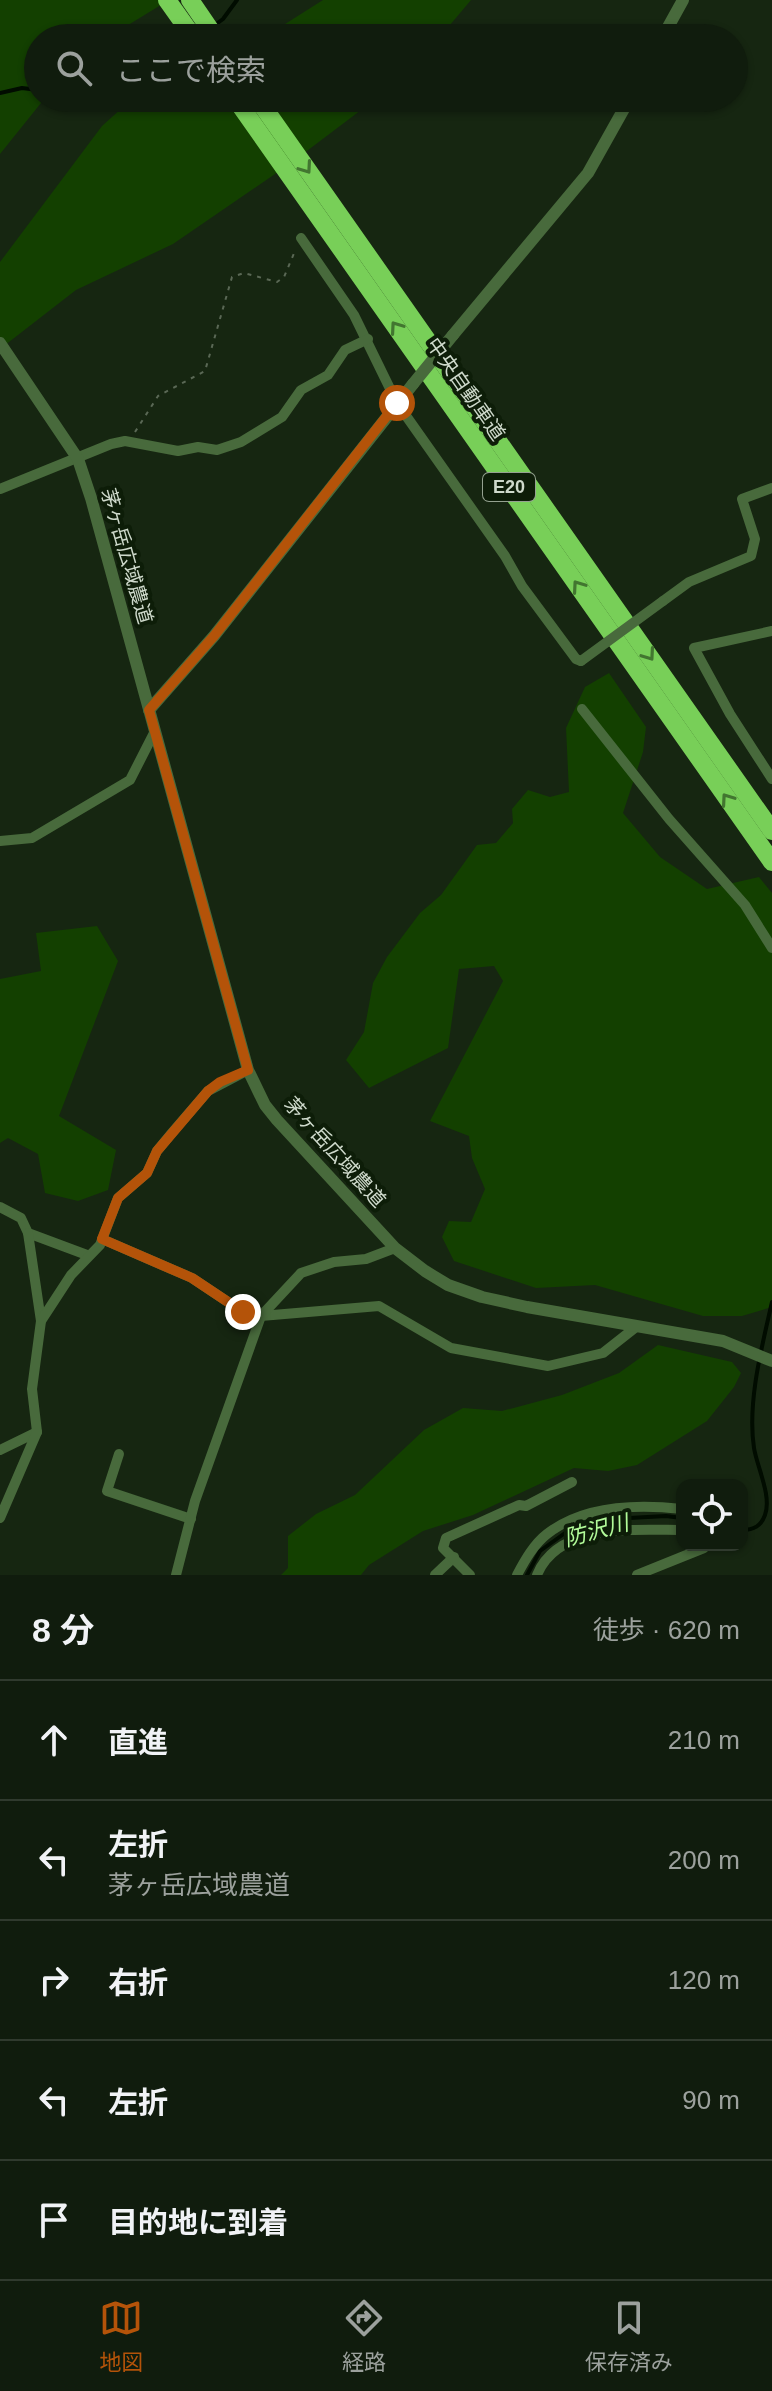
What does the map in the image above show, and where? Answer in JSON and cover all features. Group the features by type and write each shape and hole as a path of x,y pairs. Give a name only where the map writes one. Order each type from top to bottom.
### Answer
{"highway":[{"path":"167,0 184,24"},
{"path":"190,0 206,24"},
{"name":"中央自動車道","path":"256,112 772,831"},
{"name":"中央自動車道","path":"256,112 772,862"}],"street":[{"path":"670,24 683,0"},
{"path":"149,710 214,636 397,403 588,173 622,112"},
{"path":"301,238 368,339 397,403 505,556 522,586 576,659 581,661 689,582 751,556 755,539 742,499 772,488"},
{"path":"0,489 125,441 178,451 198,447 217,450 241,442 282,417 301,390 328,375 345,350 368,339"},
{"name":"茅ヶ岳広域農道","path":"0,343 78,459 248,1070 265,1105 395,1248 448,1285 482,1297 723,1341 772,1361"},
{"path":"772,631 694,648 730,714 772,779"},
{"path":"582,709 669,819 745,905 772,948"},
{"path":"0,841 32,838 130,780 155,731"},
{"path":"41,1321 71,1275 100,1245 118,1198 147,1173 157,1151 208,1091 248,1070"},
{"path":"0,1207 21,1218 28,1233 41,1321 32,1389 37,1432 0,1518"},
{"path":"28,1233 87,1255"},
{"path":"102,1239 192,1278 243,1312 261,1316 379,1306 451,1348 548,1366 603,1353 636,1327"},
{"path":"176,1575 195,1501 261,1316 301,1273 334,1262 366,1259 395,1248"},
{"path":"0,1450 37,1432"},
{"path":"119,1454 107,1491 191,1519"},
{"path":"470,1575 443,1548 446,1538 519,1505 526,1506 572,1482"},
{"path":"517,1575 545,1535 565,1524 595,1512 626,1507 676,1509"},
{"path":"537,1575 543,1559 571,1540 624,1530 676,1530"},
{"path":"637,1575 697,1551"},
{"path":"435,1575 454,1557"}],"path":[{"path":"125,441 137,430 158,396 205,371 232,277 244,273 277,282 284,277 301,238"}],"green space":[{"path":"0,0 169,0 130,24 24,24 24,112 34,112 0,154"},
{"path":"323,0 471,0 451,24 285,24"},
{"path":"118,112 358,112 291,163 173,244 76,290 0,349 0,262 102,126"},
{"path":"609,673 646,727 643,752 623,813 660,857 707,889 759,877 772,893 772,1307 742,1316 703,1316 595,1285 536,1288 454,1261 442,1237 449,1221 471,1222 485,1189 472,1158 469,1136 430,1121 503,981 494,966 459,969 448,1048 369,1088 346,1060 364,1032 373,983 387,957 420,913 441,895 477,845 496,843 513,823 512,809 528,790 550,797 569,792 566,728 585,687"},
{"path":"97,926 118,961 59,1116 116,1150 108,1190 78,1201 45,1193 38,1154 8,1138 0,1143 0,979 41,971 36,933"},
{"path":"658,1345 732,1362 741,1373 707,1421 637,1465 608,1471 574,1468 473,1515 423,1531 369,1565 361,1575 281,1575 288,1568 288,1536 316,1514 355,1495 424,1430 463,1408 502,1411 562,1395 619,1373"}],"waterway":[{"path":"216,24 237,0"},
{"path":"0,93 24,88"},
{"name":"防沢川","path":"748,1529 759,1525 767,1507 754,1448 752,1412 772,1302"},
{"name":"防沢川","path":"527,1575 540,1551 565,1533 629,1518 676,1517"}],"route":[{"path":"243,1312 192,1278 102,1239 118,1198 147,1173 157,1151 208,1091 248,1070 149,710 214,636 397,403"}]}
